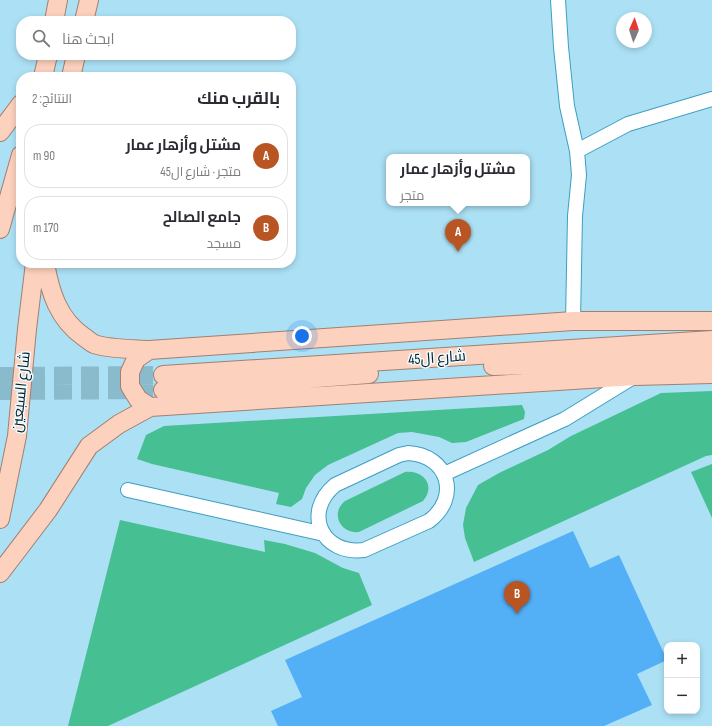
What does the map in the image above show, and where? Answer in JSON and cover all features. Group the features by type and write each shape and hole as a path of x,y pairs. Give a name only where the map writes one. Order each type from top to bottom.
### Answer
{"main road":[{"path":"55,16 58,0"},
{"path":"85,16 89,0"},
{"path":"44,72 47,60"},
{"path":"72,72 75,60"},
{"path":"0,132 16,111"},
{"path":"0,229 16,172"},
{"name":"شارع السبعين","path":"0,519 17,436 34,268"},
{"path":"46,268 48,281 58,309 72,329 94,344 121,349 148,350 573,321 712,321"},
{"name":"شارع ال45","path":"712,340 163,383 452,368 712,358"},
{"path":"148,350 136,359 130,372 130,386 138,399 150,407"},
{"path":"0,573 48,510 89,446 119,424 150,407 635,376 712,374"}],"street":[{"path":"558,0 561,47 568,106 577,151 579,175 575,216 573,321"},
{"path":"577,151 628,124 712,99"},
{"path":"444,474 565,419 635,376"},
{"path":"418,453 431,458 441,468 444,474 447,483 446,500 436,515 429,520 364,550 346,550 337,547 324,534 320,526 318,516 319,507 322,498 328,491 335,485 399,455 418,453"},
{"path":"128,490 324,534"}],"green space":[{"path":"712,391 712,455 706,456 474,562 465,538 463,525 466,508 478,485 499,473 548,450 571,436 661,393"},
{"path":"522,405 525,412 524,419 466,442 452,443 439,437 412,432 398,433 328,465 315,475 306,488 302,499 291,507 276,504 279,493 152,464 137,459 146,435 164,426"},
{"path":"712,464 712,518 691,472"},
{"path":"405,472 418,474 426,480 428,490 423,501 359,532 352,532 342,526 339,522 338,511 345,501"},
{"path":"120,520 265,552 264,540 285,544 315,553 343,568 359,573 372,605 108,726 68,726"}],"building":[{"path":"573,531 590,568 619,555 664,653 664,661 637,674 652,705 604,726 278,726 271,711 302,697 285,660"}],"tunnel":[{"path":"0,376 163,375"},
{"path":"0,391 163,390"}],"place":[{"name":"مشتل وأزهار عمار","path":"458,252"},
{"name":"جامع الصالح","path":"517,614"}]}
